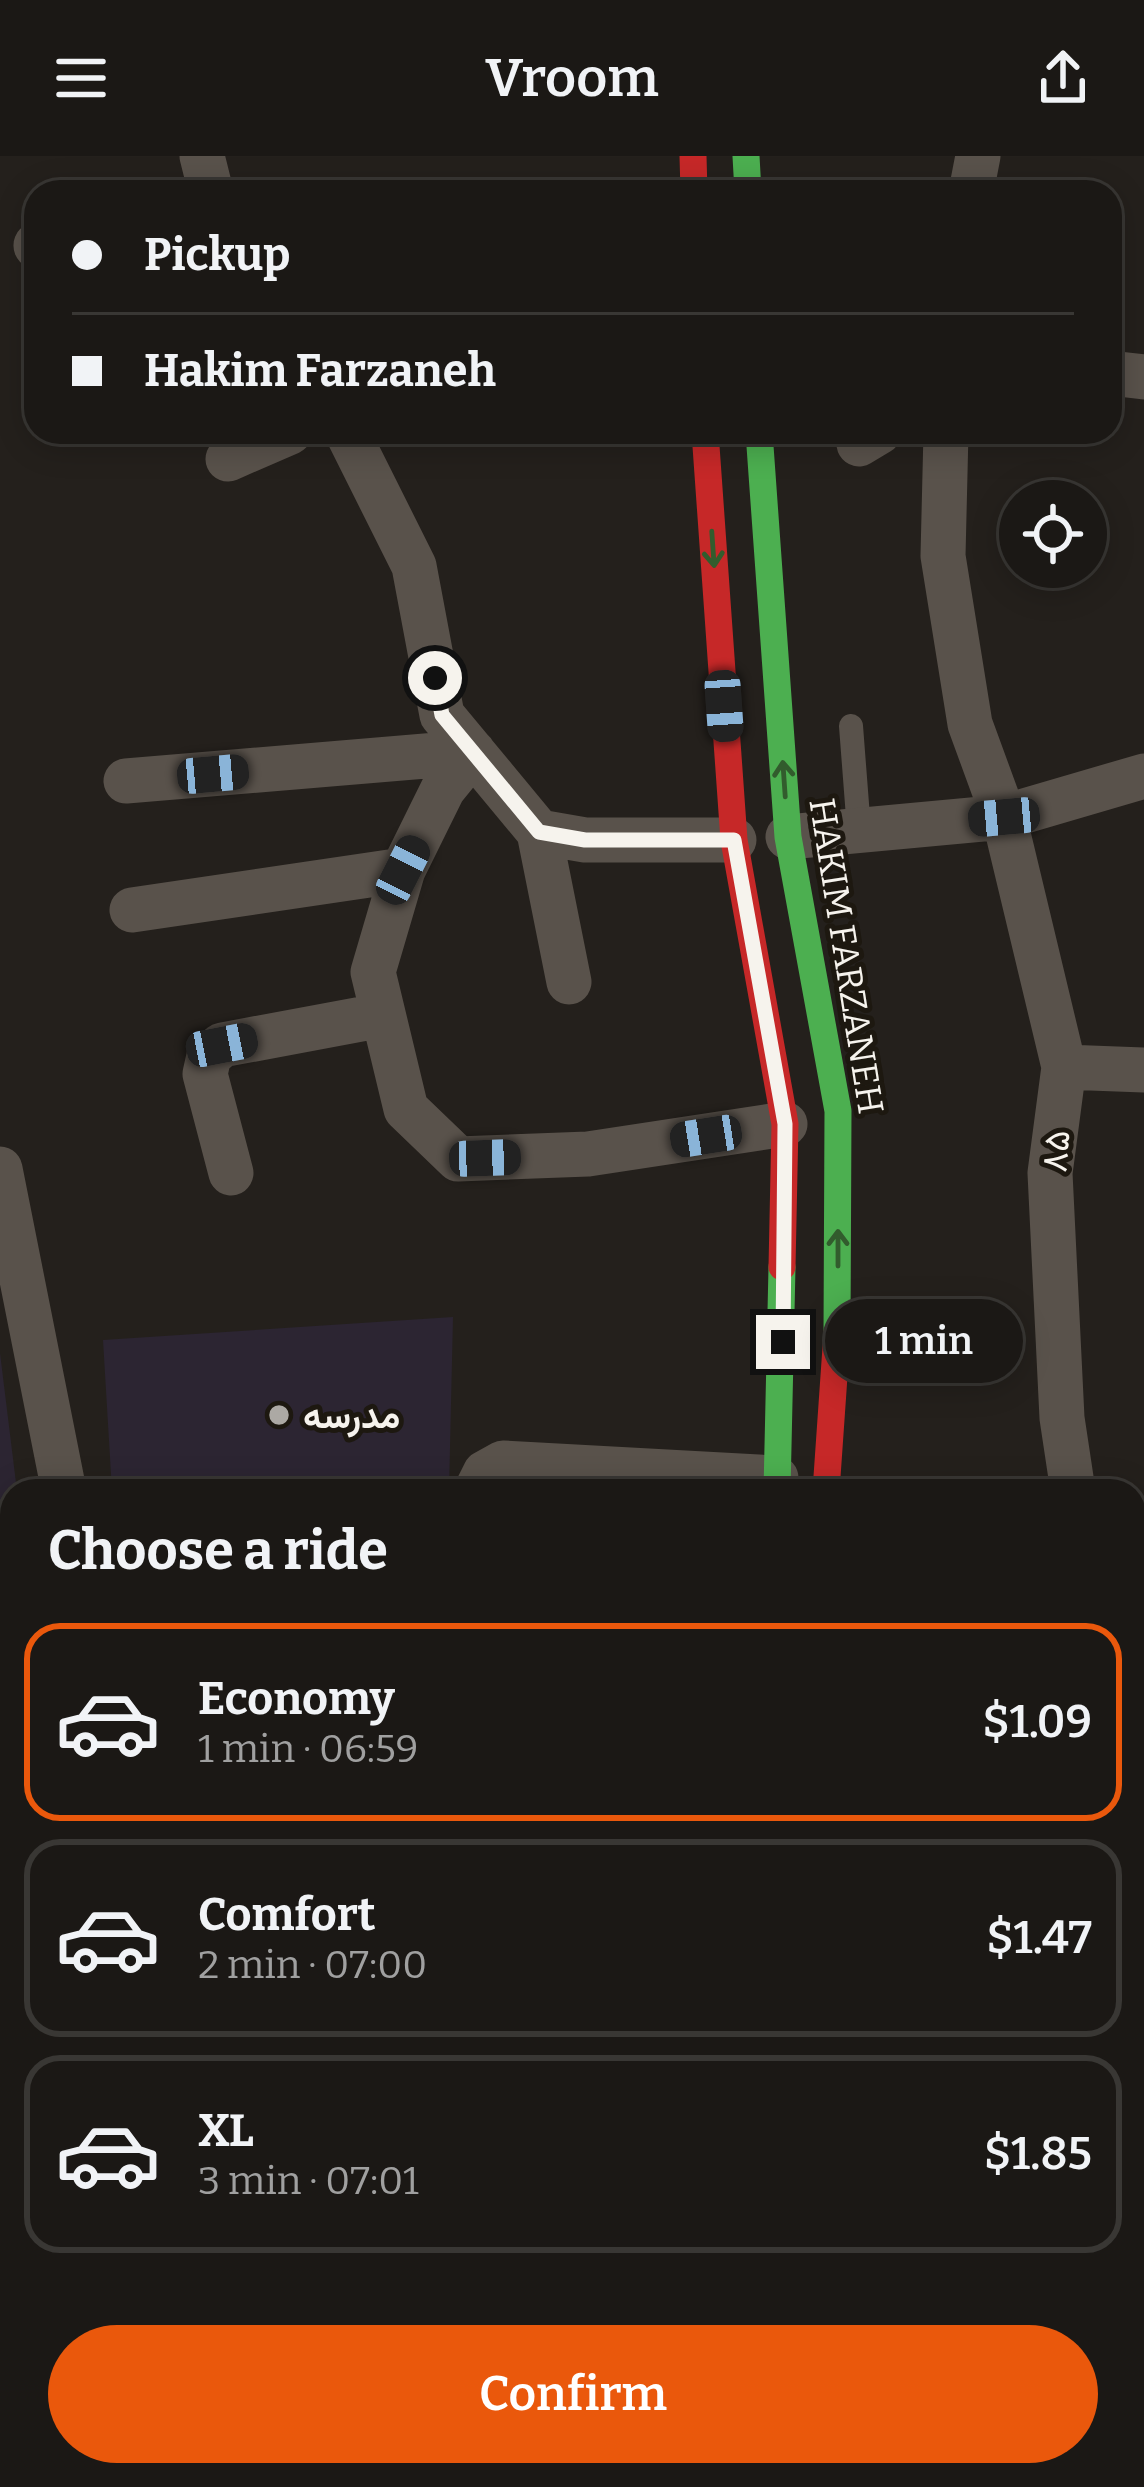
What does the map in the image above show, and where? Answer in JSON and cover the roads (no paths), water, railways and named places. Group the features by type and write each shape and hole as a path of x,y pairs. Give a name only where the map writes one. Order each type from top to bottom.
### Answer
{"street":[{"path":"228,459 262,444"},
{"path":"352,444 414,566 442,715 539,832 568,982"},
{"path":"706,444 734,840 785,1124 777,1479"},
{"name":"HAKIM FARZANEH","path":"760,444 788,837 838,1111 837,1342 827,1479"},
{"name":"۸۵","path":"946,444 943,556 970,724 1004,817 1064,1067 1051,1172 1062,1418 1071,1479"},
{"path":"127,781 473,752"},
{"path":"473,752 443,789 403,870 373,972 406,1109 458,1159 589,1154 785,1124"},
{"path":"539,832 585,840 788,837 1004,817 1144,776"},
{"path":"132,910 403,870"},
{"path":"231,1173 206,1074 209,1056 222,1045 383,1015"},
{"path":"1064,1067 1144,1070"},
{"path":"0,1169 62,1479"},
{"path":"783,1342 837,1342"},
{"path":"482,1479 503,1463 702,1479"}],"lane":[{"path":"851,726 860,830"}],"place":[{"name":"مدرسه","path":"279,1415"}]}
